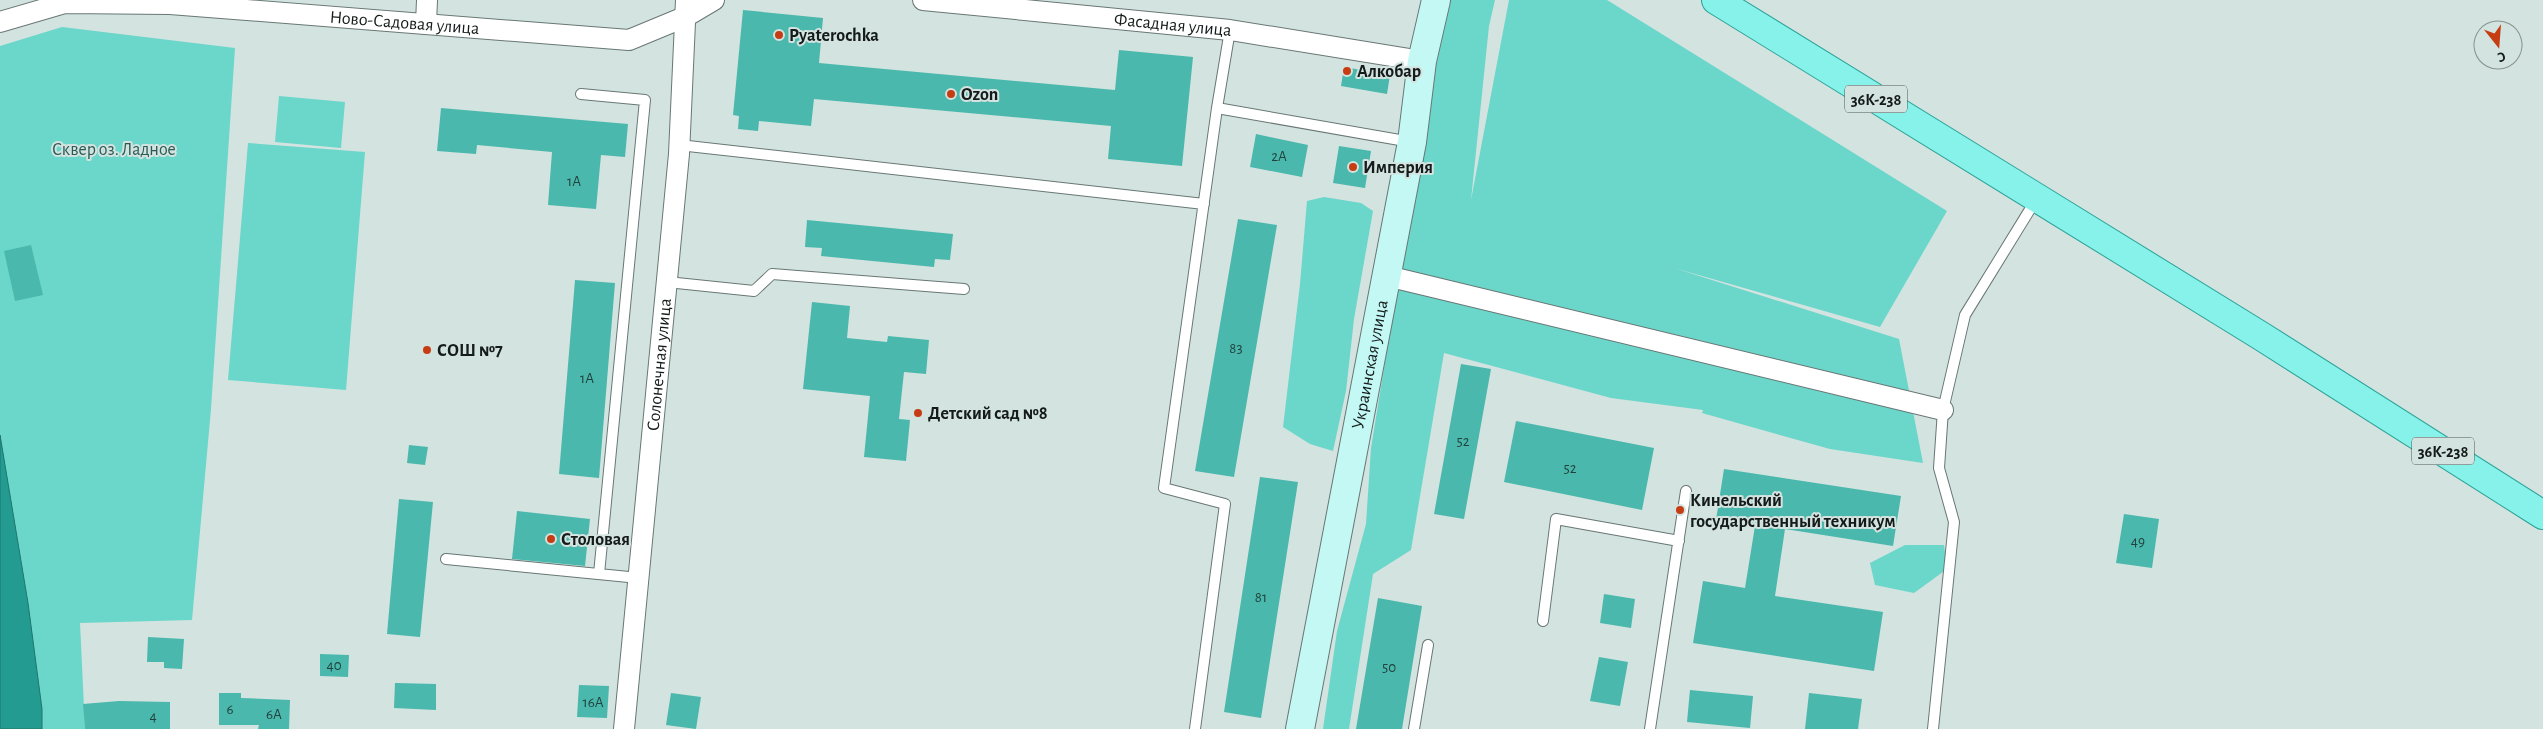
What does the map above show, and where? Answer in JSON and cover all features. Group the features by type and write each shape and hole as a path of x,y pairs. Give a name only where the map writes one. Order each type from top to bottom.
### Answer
{"main road":[{"name":"Украинская улица","path":"1300,729 1412,142 1422,61 1436,0"},
{"name":"36К-238","path":"1716,0 2261,336 2543,515"}],"street":[{"path":"426,24 427,0"},
{"path":"686,8 714,0"},
{"name":"Фасадная улица","path":"923,0 1230,30 1422,61"},
{"name":"Ново-Садовая улица","path":"0,22 66,3 170,2 629,40 686,8"},
{"name":"Солонечная улица","path":"624,729 679,144 686,8"},
{"path":"1387,276 1943,410"}],"lane":[{"path":"1194,729 1225,504 1164,488 1217,108 1230,30"},
{"path":"581,94 645,100 599,574"},
{"path":"1217,108 1412,142"},
{"path":"679,144 1204,204"},
{"path":"1933,729 1954,522 1939,468 1943,410 1965,315 2037,198"},
{"path":"667,282 754,292 772,274 964,289"},
{"path":"1650,729 1686,491"},
{"path":"1543,621 1556,519 1679,541"},
{"path":"446,559 639,578"},
{"path":"1414,729 1428,645"}],"green space":[{"path":"1444,0 1495,0 1489,26 1471,200 1509,0 1607,0 1947,211 1880,327 1674,268 1899,339 1923,463 1830,449 1702,413 1703,410 1611,398 1444,353 1411,550 1373,574 1349,729 1323,729 1337,631 1366,524 1371,448"},
{"name":"Сквер оз. Ладное","path":"62,27 235,48 211,409 192,620 80,623 85,729 0,729 0,46"},
{"path":"279,96 345,102 341,148 275,142"},
{"path":"248,143 365,152 346,390 228,380"},
{"path":"1324,197 1361,203 1373,211 1354,319 1346,391 1333,451 1310,444 1283,427 1300,284 1307,201"},
{"path":"1905,545 1944,545 1947,569 1914,593 1875,585 1870,563"}],"shaded area":[{"path":"0,435 28,603 42,709 42,729 0,729"}],"building":[{"path":"743,10 823,18 819,63 1115,90 1119,50 1193,57 1182,166 1108,159 1111,126 814,99 811,126 759,121 758,131 738,129 739,116 733,115"},
{"path":"1344,67 1390,75 1387,94 1341,86"},
{"path":"441,108 628,124 625,157 601,155 596,209 548,205 552,152 477,145 476,154 437,151"},
{"path":"1256,134 1308,145 1302,177 1250,167"},
{"path":"1339,146 1371,151 1365,188 1333,183"},
{"path":"1238,219 1277,225 1234,477 1195,471"},
{"path":"807,220 953,234 950,260 935,259 934,267 821,256 822,248 805,247"},
{"path":"31,245 43,295 15,301 4,251"},
{"path":"575,280 615,283 599,478 559,474"},
{"path":"812,302 850,306 847,338 887,342 888,336 929,340 926,374 904,372 899,419 910,420 906,461 864,457 870,396 803,389"},
{"path":"1461,364 1491,369 1464,519 1434,514"},
{"path":"1516,421 1654,448 1642,510 1504,482"},
{"path":"409,445 428,447 425,465 407,463"},
{"path":"1724,469 1901,496 1893,546 1785,529 1775,596 1883,612 1874,671 1693,643 1703,581 1745,588 1755,526 1716,520"},
{"path":"1260,477 1298,482 1261,718 1224,712"},
{"path":"399,499 433,502 420,637 387,634"},
{"name":"Столовая","path":"517,511 590,519 585,566 512,559"},
{"path":"2124,514 2159,519 2152,568 2116,563"},
{"path":"1604,594 1635,599 1631,628 1600,623"},
{"path":"1378,598 1422,606 1402,729 1356,729"},
{"path":"148,637 184,639 182,669 164,668 164,662 147,662"},
{"path":"320,654 349,655 348,677 320,676"},
{"path":"1599,657 1628,662 1620,706 1590,701"},
{"path":"395,683 436,684 436,710 394,708"},
{"path":"579,685 609,686 607,718 577,717"},
{"path":"1690,690 1753,696 1750,728 1687,722"},
{"path":"219,693 241,693 241,698 290,700 289,729 258,729 259,725 219,725"},
{"path":"671,693 701,697 696,729 666,725"},
{"path":"1809,693 1862,699 1858,729 1805,729"},
{"path":"119,701 170,702 170,729 85,729 83,704"}],"place":[{"name":"Pyaterochka","path":"779,35"},
{"name":"Алкобар","path":"1347,71"},
{"name":"Ozon","path":"951,94"},
{"name":"Империя","path":"1353,167"},
{"name":"СОШ №7","path":"427,350"},
{"name":"Детский сад №8","path":"918,413"},
{"name":"Кинельский государственный техникум","path":"1680,510"},
{"name":"Столовая","path":"551,539"}]}
